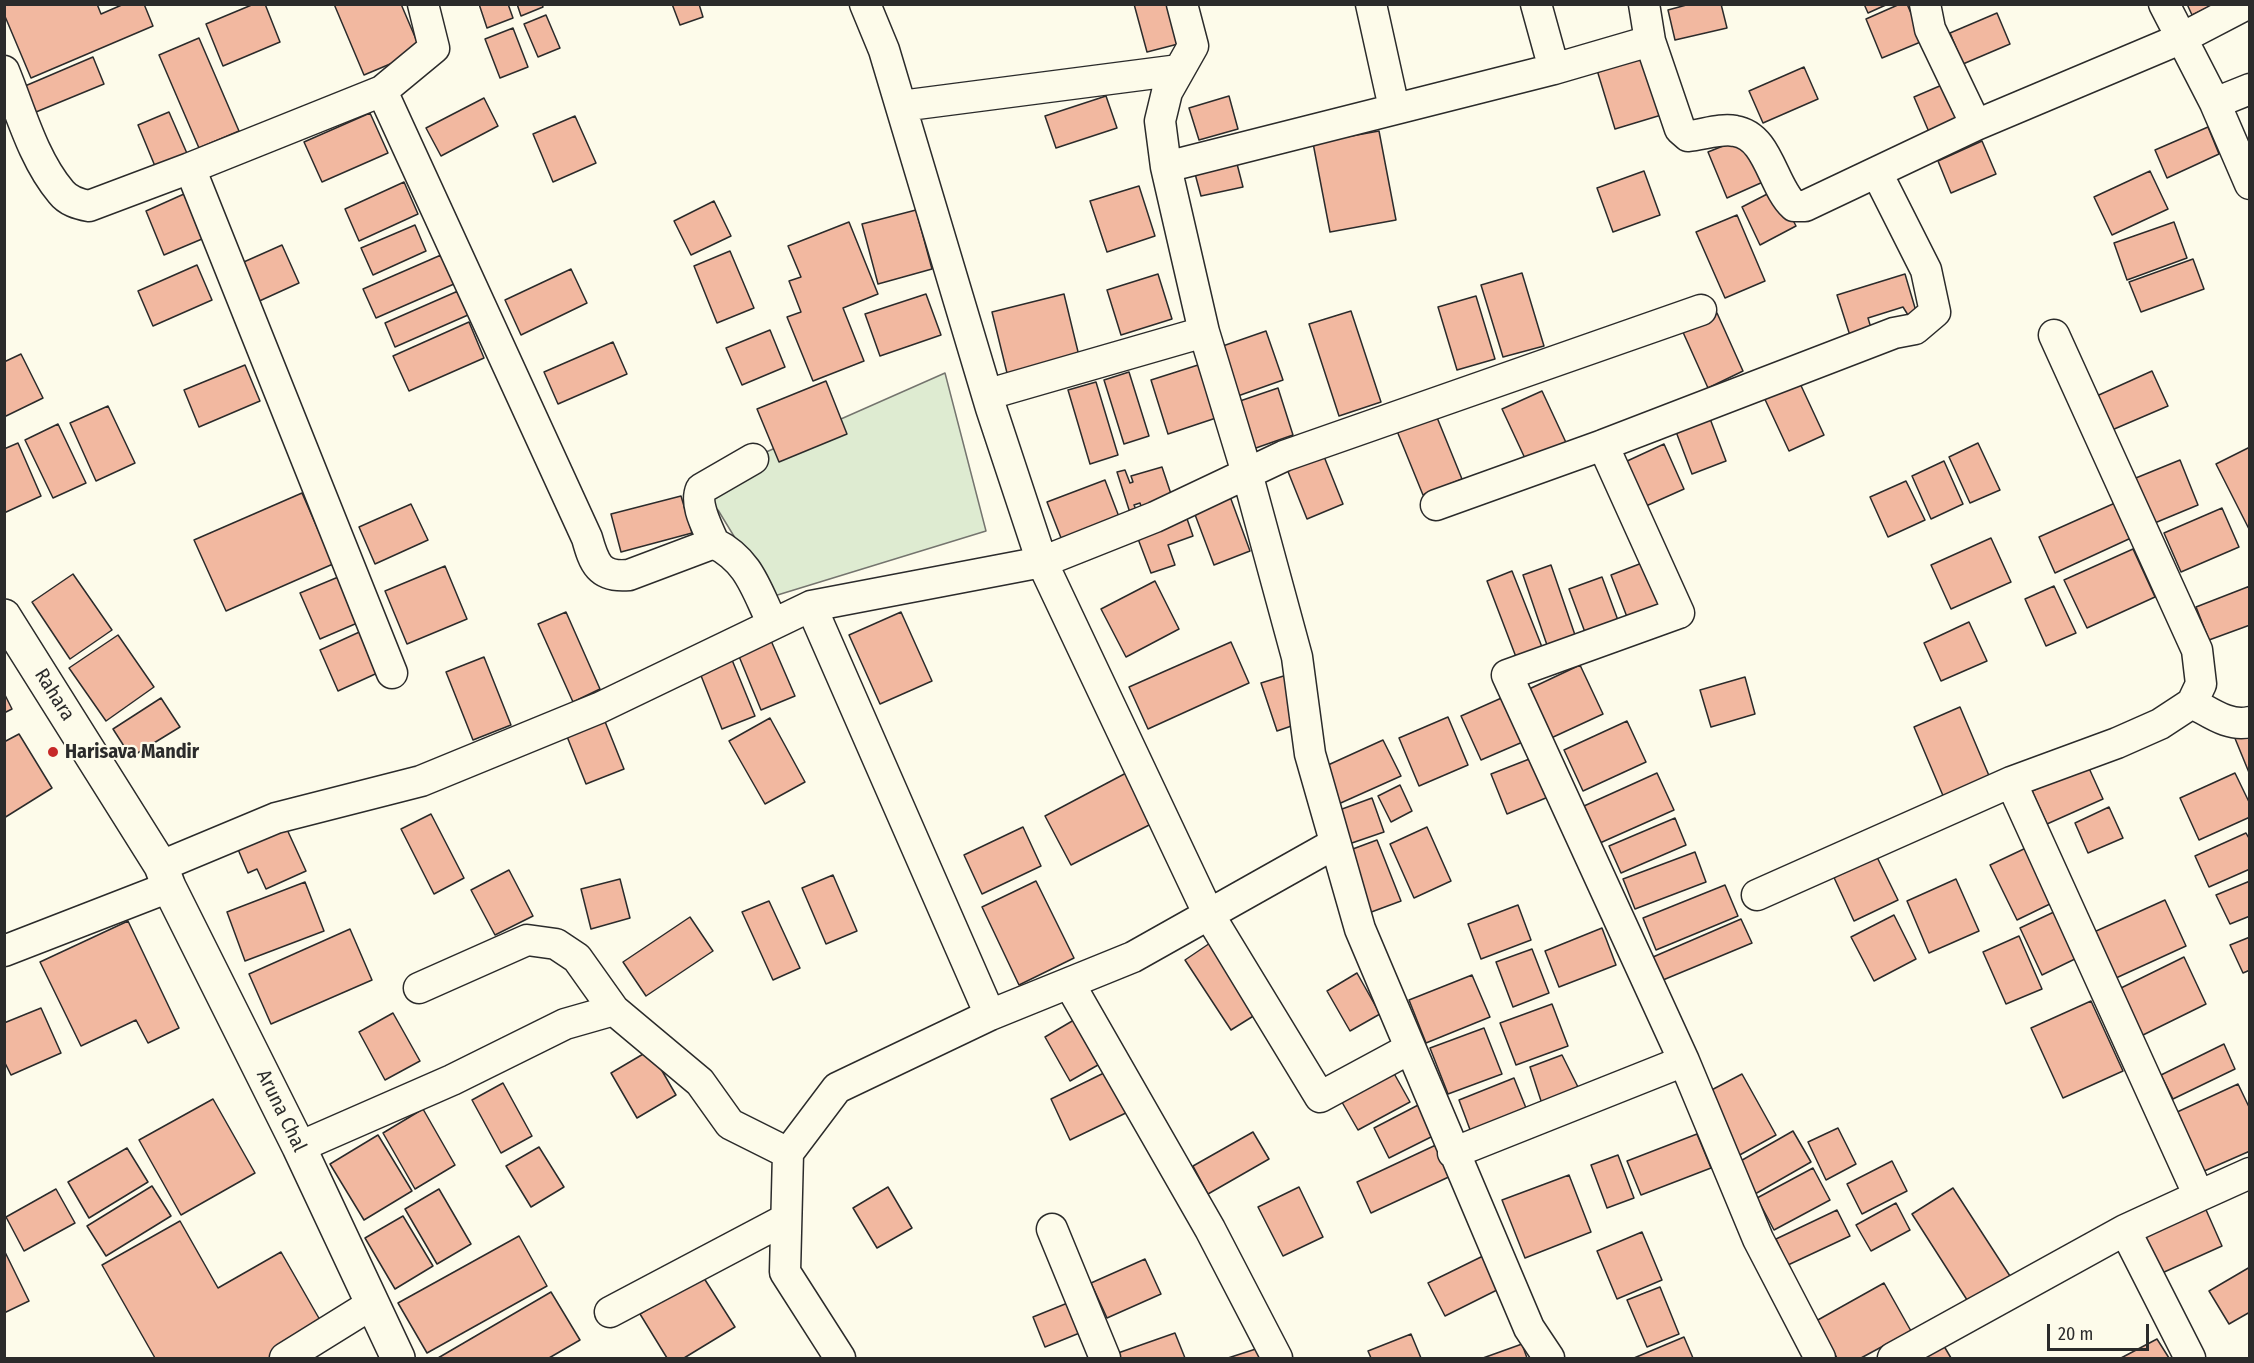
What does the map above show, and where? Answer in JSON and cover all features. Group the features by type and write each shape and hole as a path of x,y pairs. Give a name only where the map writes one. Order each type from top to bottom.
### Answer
{"street":[{"path":"4,70 13,115 44,166 62,194 75,203 89,206 381,91 434,48 423,4"},
{"path":"865,4 884,50 1042,562 1208,913 1320,1096 1409,1048"},
{"path":"1182,4 1193,46 1167,92 1160,121 1166,167 1204,332 1247,473 1297,657 1310,754 1334,844 1360,929 1409,1048 1529,1328 1549,1359"},
{"path":"1371,4 1394,108"},
{"path":"1536,4 1554,69"},
{"path":"1644,4 1650,41 1680,129 1688,136 1735,130 1753,138 1785,197 1794,206 1805,206 1976,125 2180,39 2247,4"},
{"path":"1926,4 1930,29 1976,125"},
{"path":"2164,4 2180,39 2215,103 2250,184"},
{"path":"1166,167 1554,69 1650,41"},
{"path":"901,106 1179,70"},
{"path":"2215,103 2250,88"},
{"path":"381,91 577,516 593,560 601,569 615,576 629,575 714,543"},
{"path":"190,168 260,348 392,673"},
{"path":"1436,505 1603,445 1894,333 1915,328 1935,312 1926,270 1877,173"},
{"path":"4,951 165,877 276,818 421,781 599,708 812,606 1042,562 1155,517 1296,452 1701,310"},
{"path":"989,394 1204,332"},
{"path":"1757,895 2011,782 2117,743 2160,724 2192,703 2201,684 2197,650 2054,335"},
{"path":"1603,445 1678,613 1507,675 1684,1061 1758,1239 1820,1359"},
{"path":"753,459 701,489 698,495 714,543 730,552 744,564 773,624"},
{"path":"812,606 990,1015"},
{"name":"Rahara","path":"4,616 165,877"},
{"path":"2192,703 2223,720 2239,724 2250,722"},
{"path":"2011,782 2199,1196"},
{"path":"840,1359 784,1272 788,1154 837,1088 990,1015 1133,957 1334,844"},
{"name":"Aruna Chal","path":"165,877 299,1147 398,1359"},
{"path":"419,987 527,940 556,944 577,958 614,1010 700,1082 730,1124 788,1154"},
{"path":"1069,983 1210,1229 1277,1359"},
{"path":"299,1147 452,1080 565,1024 614,1010"},
{"path":"1453,1153 1684,1061"},
{"path":"1893,1359 2125,1230 2250,1173"},
{"path":"610,1312 786,1219"},
{"path":"1052,1229 1105,1359"},
{"path":"2125,1230 2190,1359"},
{"path":"285,1359 372,1304"}],"green space":[{"path":"945,373 986,531 771,597 718,510 687,487"}],"building":[{"path":"4,4 97,4 101,14 124,4 144,4 153,26 31,78 4,14"},
{"path":"254,4 265,4 280,42 223,66 206,24"},
{"path":"334,4 401,4 421,51 364,75"},
{"path":"479,4 508,4 513,18 487,28"},
{"path":"517,4 542,4 543,7 521,16"},
{"path":"672,4 699,4 703,17 680,25"},
{"path":"1134,4 1167,4 1178,44 1147,52"},
{"path":"1690,4 1721,4 1727,28 1675,40 1668,10"},
{"path":"1864,4 1888,4 1868,13"},
{"path":"1900,4 1907,4 1923,41 1882,58 1866,19"},
{"path":"2187,4 2215,4 2192,15"},
{"path":"1997,13 2010,44 1963,64 1950,33"},
{"path":"546,15 560,48 538,57 524,24"},
{"path":"513,28 528,67 500,78 485,39"},
{"path":"199,38 239,131 199,148 159,55"},
{"path":"1651,54 1668,113 1615,129 1597,70"},
{"path":"93,57 104,84 36,112 25,86"},
{"path":"1804,67 1818,99 1763,123 1749,91"},
{"path":"1949,82 1968,125 1932,139 1914,97"},
{"path":"1106,96 1117,128 1056,148 1045,116"},
{"path":"1229,96 1238,129 1199,140 1189,108"},
{"path":"484,98 498,126 441,156 426,128"},
{"path":"169,112 189,158 157,171 138,125"},
{"path":"370,113 388,153 322,182 304,142"},
{"path":"575,116 596,163 553,182 533,134"},
{"path":"2208,127 2219,154 2167,178 2155,150"},
{"path":"1379,131 1396,220 1330,232 1313,143"},
{"path":"1743,138 1763,182 1727,198 1708,152"},
{"path":"1982,141 1996,174 1951,193 1938,161"},
{"path":"1236,160 1243,187 1201,196 1194,170"},
{"path":"1644,171 1660,215 1613,232 1597,188"},
{"path":"2150,171 2168,209 2112,235 2094,197"},
{"path":"404,182 418,214 359,241 345,209"},
{"path":"1139,186 1155,236 1107,252 1090,201"},
{"path":"1777,189 1796,226 1760,245 1742,207"},
{"path":"184,194 202,239 164,255 146,211"},
{"path":"714,201 731,236 691,255 674,221"},
{"path":"916,210 932,269 878,284 862,224"},
{"path":"1737,215 1765,281 1725,298 1696,232"},
{"path":"849,222 878,294 843,308 864,361 813,381 787,317 801,312 789,281 801,277 788,246"},
{"path":"2174,222 2187,258 2127,280 2114,243"},
{"path":"415,225 426,251 373,275 361,248"},
{"path":"282,245 299,283 255,303 237,265"},
{"path":"730,251 754,308 717,323 694,266"},
{"path":"441,255 454,284 376,318 363,289"},
{"path":"2193,259 2204,289 2141,312 2129,282"},
{"path":"197,265 212,300 153,326 138,291"},
{"path":"571,269 587,303 521,335 505,300"},
{"path":"1522,273 1544,346 1503,357 1481,285"},
{"path":"1158,274 1172,319 1121,335 1107,290"},
{"path":"1905,274 1918,318 1908,315 1903,307 1868,318 1874,338 1853,345 1837,295"},
{"path":"458,291 468,315 395,347 385,323"},
{"path":"926,294 941,335 880,356 865,314"},
{"path":"1064,294 1080,360 1008,377 992,312"},
{"path":"1476,296 1495,359 1457,370 1438,307"},
{"path":"1351,311 1381,402 1339,416 1309,324"},
{"path":"1717,313 1743,371 1708,388 1682,330"},
{"path":"469,322 484,358 409,391 393,356"},
{"path":"770,330 785,367 742,385 726,348"},
{"path":"1266,331 1283,380 1235,397 1217,348"},
{"path":"613,342 627,374 558,404 544,372"},
{"path":"21,354 43,398 4,417 4,362"},
{"path":"245,365 260,401 199,427 184,390"},
{"path":"1198,365 1216,418 1168,434 1151,380"},
{"path":"2152,371 2168,406 2105,433 2090,399"},
{"path":"1129,372 1149,436 1124,444 1104,380"},
{"path":"1797,377 1824,435 1789,451 1762,393"},
{"path":"826,381 847,434 779,462 757,409"},
{"path":"1096,382 1118,455 1090,464 1068,390"},
{"path":"1278,388 1293,435 1253,449 1237,402"},
{"path":"1542,391 1569,449 1529,467 1502,409"},
{"path":"108,406 135,463 96,481 70,423"},
{"path":"1436,415 1462,479 1423,495 1397,431"},
{"path":"1709,416 1726,461 1692,474 1675,429"},
{"path":"58,424 86,483 53,498 25,440"},
{"path":"18,443 41,496 4,513 4,449"},
{"path":"1978,443 2000,490 1970,503 1949,457"},
{"path":"1664,444 1684,489 1646,506 1625,462"},
{"path":"2250,447 2250,531 2216,464"},
{"path":"1321,449 1343,504 1307,519 1285,464"},
{"path":"2180,460 2198,505 2145,527 2126,482"},
{"path":"1944,461 1963,504 1931,519 1912,476"},
{"path":"1162,467 1174,503 1143,513 1140,503 1134,505 1138,514 1131,516 1117,472 1125,470 1130,483 1133,482 1131,476"},
{"path":"1105,480 1121,522 1063,543 1047,502"},
{"path":"1906,481 1925,520 1888,537 1870,497"},
{"path":"1228,491 1250,551 1214,565 1191,504"},
{"path":"302,493 333,564 226,611 194,540"},
{"path":"681,496 692,533 621,552 611,514"},
{"path":"2115,503 2131,538 2055,573 2039,537"},
{"path":"411,504 428,540 375,564 359,527"},
{"path":"2222,508 2239,547 2181,572 2164,533"},
{"path":"1185,513 1193,536 1168,545 1175,565 1151,573 1135,531"},
{"path":"1991,538 2011,582 1951,609 1931,565"},
{"path":"2133,549 2155,597 2087,628 2064,580"},
{"path":"1642,563 1659,605 1627,617 1611,575"},
{"path":"1551,565 1575,635 1547,645 1523,575"},
{"path":"445,566 467,619 407,644 385,591"},
{"path":"1512,571 1542,647 1516,657 1487,581"},
{"path":"73,574 112,630 70,659 32,602"},
{"path":"343,575 362,621 320,639 300,593"},
{"path":"1602,577 1619,623 1586,635 1569,589"},
{"path":"1155,581 1179,629 1126,657 1101,609"},
{"path":"2054,586 2076,633 2046,646 2025,599"},
{"path":"2250,586 2250,625 2209,640 2196,607"},
{"path":"566,612 600,689 573,702 538,624"},
{"path":"901,612 932,681 880,704 849,635"},
{"path":"1969,622 1987,661 1941,681 1924,643"},
{"path":"366,629 384,670 338,691 320,650"},
{"path":"118,635 154,687 106,721 69,668"},
{"path":"769,636 795,696 761,710 736,649"},
{"path":"1231,642 1249,683 1148,729 1129,687"},
{"path":"730,655 755,716 722,729 698,668"},
{"path":"484,657 511,725 473,740 446,672"},
{"path":"1580,665 1603,714 1549,739 1527,690"},
{"path":"1290,674 1306,721 1277,731 1261,683"},
{"path":"1745,677 1755,714 1711,727 1700,690"},
{"path":"4,693 12,709 4,713"},
{"path":"1506,696 1525,741 1481,760 1461,716"},
{"path":"161,698 180,727 131,757 113,729"},
{"path":"1960,707 1990,778 1944,798 1914,727"},
{"path":"602,714 624,769 586,784 564,729"},
{"path":"1448,717 1468,765 1419,786 1399,738"},
{"path":"770,718 805,782 765,804 729,741"},
{"path":"1627,721 1646,762 1583,791 1564,750"},
{"path":"2250,730 2250,775 2234,736"},
{"path":"19,734 52,788 4,818 4,742"},
{"path":"1383,740 1401,776 1334,806 1317,770"},
{"path":"1537,756 1553,795 1507,814 1491,774"},
{"path":"2088,766 2103,799 2047,824 2032,791"},
{"path":"1128,772 1155,822 1071,865 1045,816"},
{"path":"1657,773 1674,810 1600,843 1584,806"},
{"path":"2235,773 2250,804 2250,817 2199,840 2180,798"},
{"path":"1400,785 1412,811 1391,822 1378,796"},
{"path":"1372,798 1384,832 1346,845 1334,812"},
{"path":"2109,807 2123,838 2088,853 2075,823"},
{"path":"431,814 464,878 434,894 401,829"},
{"path":"1675,818 1686,845 1621,873 1609,846"},
{"path":"285,825 306,871 266,889 257,869 248,873 237,847"},
{"path":"1023,827 1041,866 982,894 964,855"},
{"path":"1427,827 1451,881 1414,898 1390,844"},
{"path":"2246,833 2250,840 2250,869 2209,887 2195,856"},
{"path":"1377,840 1401,901 1366,914 1342,853"},
{"path":"2028,847 2054,902 2017,920 1990,865"},
{"path":"1874,851 1898,900 1854,921 1831,871"},
{"path":"1695,852 1706,882 1635,909 1623,879"},
{"path":"509,870 533,916 495,935 471,890"},
{"path":"833,875 857,931 826,944 802,888"},
{"path":"620,879 630,918 591,929 581,889"},
{"path":"1956,879 1979,931 1929,953 1907,901"},
{"path":"1036,881 1074,958 1019,985 982,907"},
{"path":"2250,881 2250,916 2230,924 2216,895"},
{"path":"305,882 324,931 245,961 227,912"},
{"path":"1725,885 1738,916 1656,950 1643,918"},
{"path":"2165,900 2186,946 2116,978 2094,932"},
{"path":"769,901 800,968 773,980 742,912"},
{"path":"1518,905 1531,940 1481,959 1468,924"},
{"path":"2056,911 2079,957 2042,975 2020,928"},
{"path":"1894,915 1916,959 1874,981 1851,937"},
{"path":"690,917 713,951 646,996 623,962"},
{"path":"1741,919 1752,943 1663,980 1653,957"},
{"path":"128,921 179,1028 148,1043 136,1020 81,1046 40,962"},
{"path":"1602,928 1616,965 1559,987 1545,951"},
{"path":"350,929 372,980 271,1024 249,974"},
{"path":"2019,936 2042,989 2006,1004 1983,952"},
{"path":"2250,937 2250,970 2243,973 2230,945"},
{"path":"1216,939 1263,1010 1231,1030 1185,960"},
{"path":"1532,949 1549,993 1513,1007 1496,962"},
{"path":"2184,957 2206,1004 2141,1036 2119,989"},
{"path":"1357,973 1380,1014 1350,1031 1327,991"},
{"path":"1472,975 1490,1017 1426,1043 1409,1000"},
{"path":"2091,1001 2123,1071 2063,1098 2031,1028"},
{"path":"1552,1004 1568,1046 1516,1065 1500,1023"},
{"path":"41,1008 61,1053 11,1075 4,1061 4,1023"},
{"path":"393,1013 420,1061 385,1080 359,1032"},
{"path":"1079,1017 1105,1061 1070,1081 1045,1037"},
{"path":"1484,1028 1502,1074 1448,1094 1430,1048"},
{"path":"2224,1044 2235,1069 2173,1099 2161,1075"},
{"path":"650,1050 676,1095 637,1118 611,1073"},
{"path":"1562,1055 1581,1093 1543,1107 1530,1067"},
{"path":"1391,1068 1410,1102 1358,1130 1339,1097"},
{"path":"1112,1069 1132,1110 1070,1140 1051,1099"},
{"path":"1742,1074 1776,1135 1736,1157 1702,1095"},
{"path":"1514,1078 1528,1113 1472,1135 1459,1100"},
{"path":"503,1083 532,1136 501,1153 472,1100"},
{"path":"2238,1084 2250,1109 2250,1151 2202,1172 2175,1113"},
{"path":"213,1099 255,1173 181,1215 139,1140"},
{"path":"1424,1102 1439,1133 1389,1158 1374,1128"},
{"path":"423,1109 455,1165 415,1189 383,1133"},
{"path":"1838,1128 1856,1164 1826,1180 1808,1142"},
{"path":"1793,1131 1811,1162 1755,1194 1737,1163"},
{"path":"1253,1132 1269,1159 1208,1194 1193,1166"},
{"path":"1697,1134 1711,1168 1641,1195 1627,1161"},
{"path":"378,1135 412,1191 364,1220 330,1164"},
{"path":"1438,1144 1453,1175 1371,1213 1357,1182"},
{"path":"539,1147 564,1187 531,1207 506,1166"},
{"path":"127,1148 148,1182 89,1218 68,1182"},
{"path":"1618,1155 1634,1198 1607,1208 1591,1165"},
{"path":"1892,1161 1907,1191 1862,1214 1847,1184"},
{"path":"1813,1168 1830,1200 1774,1230 1757,1198"},
{"path":"1569,1175 1591,1232 1525,1258 1502,1200"},
{"path":"152,1186 171,1216 106,1256 87,1226"},
{"path":"888,1187 912,1228 877,1248 853,1208"},
{"path":"1299,1187 1323,1237 1283,1256 1258,1207"},
{"path":"1953,1188 2010,1276 1969,1303 1912,1214"},
{"path":"56,1189 75,1223 24,1251 6,1217"},
{"path":"439,1189 471,1244 437,1264 405,1209"},
{"path":"1896,1203 1910,1230 1871,1251 1856,1225"},
{"path":"2203,1203 2222,1246 2162,1273 2142,1230"},
{"path":"1837,1210 1850,1236 1788,1265 1776,1239"},
{"path":"403,1216 433,1266 395,1289 365,1238"},
{"path":"180,1221 218,1288 281,1252 324,1327 269,1358 155,1358 102,1265"},
{"path":"1642,1232 1662,1280 1617,1299 1597,1251"},
{"path":"519,1236 547,1286 427,1353 398,1303"},
{"path":"4,1250 29,1301 4,1313"},
{"path":"1483,1256 1499,1289 1445,1316 1428,1283"},
{"path":"1145,1259 1161,1294 1107,1318 1091,1283"},
{"path":"2250,1267 2250,1312 2229,1324 2209,1291"},
{"path":"702,1275 735,1327 684,1358 667,1358 640,1314"},
{"path":"1884,1283 1911,1331 1861,1358 1837,1358 1816,1321"},
{"path":"1660,1287 1679,1334 1647,1347 1627,1300"},
{"path":"551,1292 580,1340 549,1358 438,1358"},
{"path":"1075,1300 1087,1330 1045,1347 1033,1317"},
{"path":"1175,1333 1185,1358 1120,1358 1118,1353"},
{"path":"1411,1334 1421,1358 1371,1358 1368,1351"},
{"path":"1684,1337 1693,1358 1634,1358"},
{"path":"2157,1339 2169,1358 2121,1358"},
{"path":"1941,1341 1951,1358 1912,1358"},
{"path":"1522,1344 1527,1358 1483,1358"},
{"path":"1265,1346 1269,1358 1228,1358"}],"place":[{"name":"Harisava Mandir","path":"53,752"}]}
